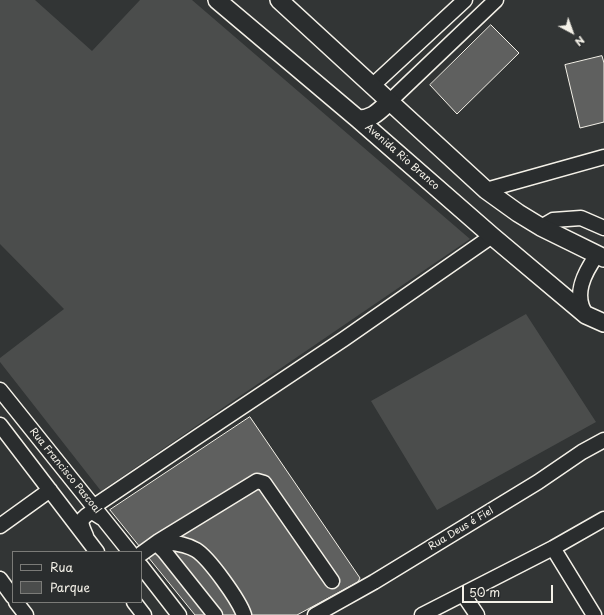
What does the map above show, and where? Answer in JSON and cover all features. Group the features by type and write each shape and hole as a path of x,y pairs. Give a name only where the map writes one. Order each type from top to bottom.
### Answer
{"main road":[{"name":"Avenida Rio Branco","path":"217,0 228,6 492,236 586,315 604,323"},
{"path":"279,0 486,190 518,214 541,227 601,256"},
{"path":"358,119 368,118 376,114 390,101"}],"street":[{"path":"372,86 464,0"},
{"path":"390,101 496,0"},
{"path":"453,10 470,26"},
{"path":"486,190 604,157"},
{"path":"541,227 554,220 581,218 604,228"},
{"path":"93,547 81,525 83,518 90,513 98,513 184,445 344,339 492,236"},
{"path":"586,315 580,302 580,289 584,276 601,256"},
{"name":"Avenida Rio Branco","path":"586,315 604,331"},
{"name":"Rua Francisco Pascoal","path":"0,390 129,551"},
{"path":"0,425 93,547"},
{"name":"Rua Deus é Fiel","path":"315,615 374,582 518,495 582,452 604,440"},
{"path":"38,474 46,479 57,475 59,470 57,462"},
{"path":"142,553 257,482 264,483 332,581"},
{"path":"0,526 50,490"},
{"path":"422,615 553,548 604,519"},
{"path":"158,542 215,615"},
{"path":"158,542 188,546 195,549 216,572 238,603 244,615"},
{"path":"553,548 594,615"},
{"path":"142,567 179,615"},
{"path":"0,579 12,596"},
{"path":"463,594 477,615"},
{"path":"17,603 26,615"},
{"path":"135,603 144,615"}],"green space":[{"path":"0,0 35,0 92,51 140,0 192,0 470,239 101,491 0,362 0,358 64,309 0,244"},
{"path":"526,314 596,422 437,510 371,401"}],"building":[{"path":"491,25 519,53 457,114 430,85"},
{"path":"602,56 604,63 604,122 580,128 565,65"},
{"path":"250,417 360,578 358,582 297,615 195,615 110,510"}]}
